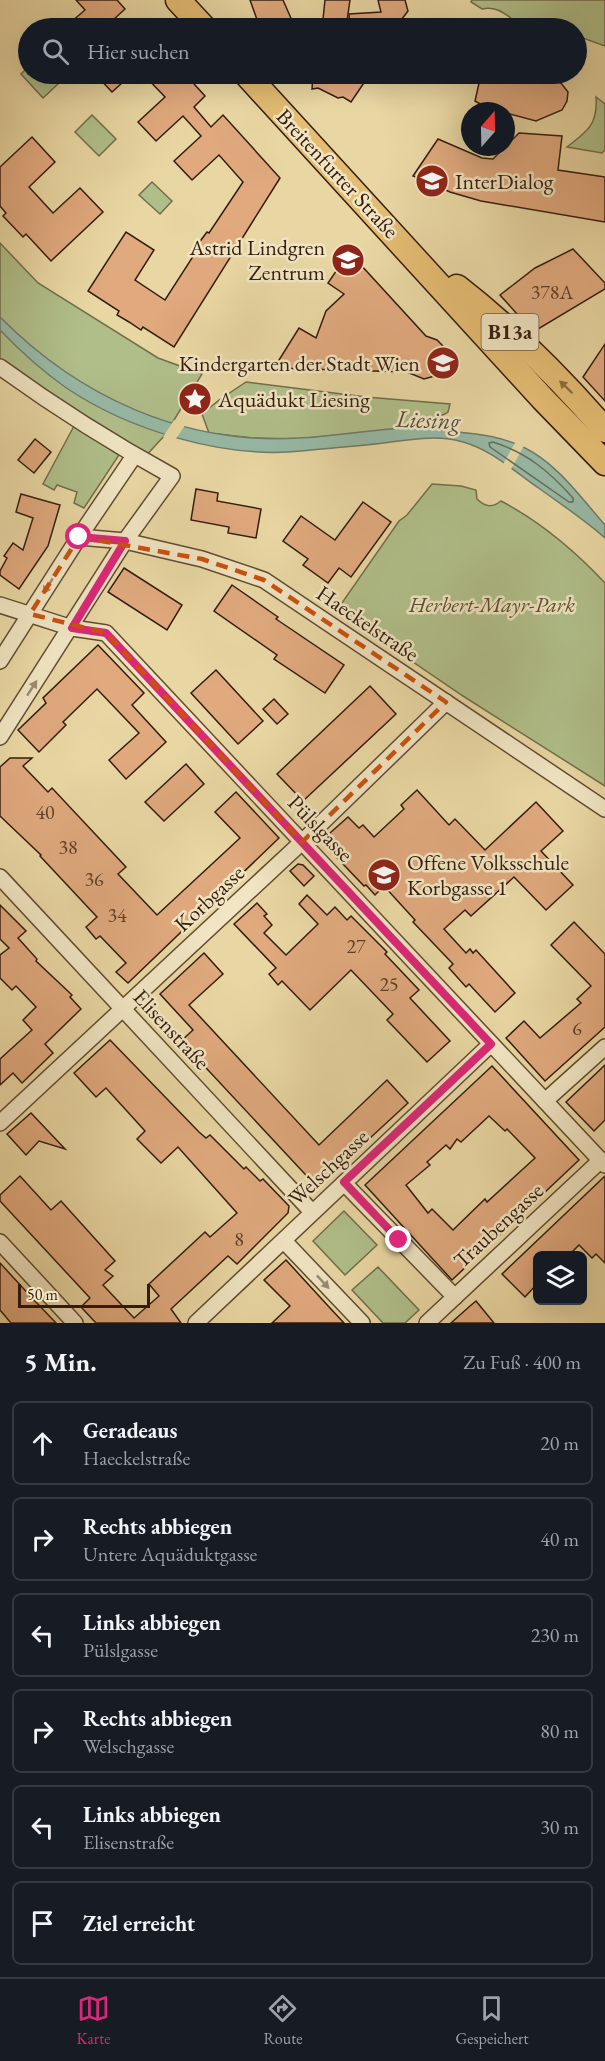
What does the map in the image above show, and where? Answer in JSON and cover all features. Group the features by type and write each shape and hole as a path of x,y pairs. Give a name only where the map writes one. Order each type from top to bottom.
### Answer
{"main road":[{"path":"178,0 195,18"},
{"name":"Breitenfurter Straße","path":"255,84 542,398 605,463"},
{"name":"Breitenfurter Straße","path":"405,246 492,314 575,395 605,430"}],"street":[{"path":"0,367 57,408 134,456 172,476 125,541 72,628 0,737"},
{"path":"0,661 134,456"},
{"name":"Haeckelstraße","path":"79,537 125,541 202,559 264,580 605,809"},
{"name":"Pülslgasse","path":"0,605 72,628 106,633 603,1163"},
{"name":"Korbgasse","path":"0,1123 302,842 446,702"},
{"name":"Elisenstraße","path":"0,877 312,1212"},
{"name":"Welschgasse","path":"196,1323 491,1044"},
{"path":"545,1101 605,1047"},
{"name":"Traubengasse","path":"427,1323 603,1163"},
{"path":"344,1182 455,1297"},
{"path":"284,1241 362,1323"},
{"path":"0,1242 75,1323"}],"highlighted area":[{"path":"79,537 202,559 264,580 446,702 302,842 106,633 30,614"}],"green space":[{"path":"472,0 605,0 605,46 587,40 587,18 511,18 501,11 482,9 471,2"},
{"path":"30,84 58,84 43,98"},
{"path":"596,97 605,104 605,150 602,153 567,147 590,126 595,114"},
{"path":"92,115 116,139 99,156 75,132"},
{"path":"152,182 172,201 160,214 139,195"},
{"path":"0,243 38,283 158,358 202,374 165,435 142,460 65,414 0,359"},
{"path":"246,382 366,397 450,404 445,414 413,424 412,428 297,439 253,438 209,433 202,414"},
{"path":"74,426 119,455 84,508 74,503 77,492 57,485 54,490 43,484"},
{"name":"Herbert-Mayr-Park","path":"432,484 461,486 476,490 477,499 483,504 492,506 501,501 516,509 556,538 605,583 605,786 463,696 337,610 399,521 407,515"},
{"path":"344,1211 377,1245 345,1275 313,1241"},
{"path":"378,1267 419,1310 405,1323 383,1323 352,1290"}],"water":[{"name":"Liesing","path":"0,317 64,371 136,410 174,424 214,433 256,438 329,436 426,427 499,438 523,447 558,472 605,525 605,538 494,456 474,446 454,440 418,439 271,452 209,446 147,428 90,402 56,381 0,330"}],"pier":[{"path":"174,420 186,424 175,440 163,437"},
{"path":"516,441 525,444 510,471 502,466"}],"building":[{"path":"76,0 117,0 125,9 115,18 76,18 85,10"},
{"path":"250,0 283,0 291,18 256,18"},
{"path":"325,0 350,0 347,18 323,18"},
{"path":"378,0 405,0 408,11 403,18 349,18 349,14 381,12"},
{"path":"104,84 121,84 112,92"},
{"path":"153,84 194,84 205,96 194,107 211,127 223,115 280,178 174,347 143,327 141,330 117,315 119,311 88,291 126,232 154,250 135,280 165,300 201,240 207,232 209,233 243,182 219,155 192,180 174,161 201,136 183,116 156,141 138,122 165,97"},
{"path":"312,84 363,84 351,102 318,88 312,89"},
{"path":"479,84 562,84 568,92 567,101 562,110 536,121 515,115 515,102 475,101"},
{"path":"519,133 562,136 558,170 605,177 605,222 481,201 450,192 413,176 438,139 461,149 461,156 493,159 496,156 515,156 515,137"},
{"path":"32,137 55,162 29,187 53,213 80,188 103,212 51,261 26,234 23,237 3,216 6,213 0,206 0,167"},
{"path":"573,249 605,283 605,289 533,332 500,295 535,268"},
{"path":"349,252 426,336 437,340 442,345 447,352 448,359 447,367 442,374 424,379 407,372 274,368 299,328 316,338 326,311 344,294 328,283"},
{"path":"605,344 605,401 583,377"},
{"path":"35,439 51,452 34,473 18,460"},
{"path":"196,489 218,493 217,501 261,509 256,538 228,533 229,527 191,520"},
{"path":"21,494 60,505 48,546 19,589 0,575 0,571 7,558 4,556 13,543 23,550 33,518 16,512"},
{"path":"363,502 391,522 351,577 339,568 328,583 303,565 308,559 283,541 301,516 335,540"},
{"path":"124,568 182,605 167,630 108,592"},
{"path":"232,585 278,617 276,619 344,665 325,693 274,659 277,655 214,611"},
{"path":"98,645 144,693 132,705 166,742 126,779 109,760 139,733 97,689 63,722 66,725 39,752 18,730 46,703 43,698"},
{"path":"216,670 263,721 238,744 191,693"},
{"path":"370,686 396,714 303,801 277,774"},
{"path":"274,699 288,714 277,724 263,709"},
{"path":"10,758 32,758 23,766 48,792 52,788 126,867 118,874 157,915 240,838 215,812 236,792 279,838 128,983 116,972 126,963 100,936 96,939 86,927 97,917 41,855 0,816 0,767"},
{"path":"186,764 204,784 164,821 145,802"},
{"name":"Offene Volksschule Korbgasse 1","path":"417,790 449,825 455,819 485,850 536,802 563,831 541,851 573,885 546,910 514,877 471,916 465,910 444,929 466,953 470,949 473,953 476,950 515,993 495,1012 469,984 466,987 449,968 453,964 413,922 415,920 384,886 375,895 321,841 348,817 359,828 363,825 374,837 404,809 401,805"},
{"path":"298,864 303,865 314,876 304,886 290,871"},
{"path":"307,895 327,915 335,907 347,920 351,916 387,952 385,954 419,990 410,998 450,1041 427,1062 387,1020 393,1014 351,970 310,1010 282,981 278,985 269,974 276,968 234,924 257,903 267,914 264,916 272,925 264,933 286,955 318,924 299,904"},
{"path":"0,905 26,931 18,938 37,959 36,961 72,995 70,997 81,1009 45,1044 53,1053 22,1083 13,1073 0,1085 0,1059 32,1030 23,1020 36,1007 16,986 12,990 0,978 0,955 9,948 0,939"},
{"path":"574,922 605,954 605,1027 545,1081 506,1038 524,1021 540,1038 581,1003 577,999 591,986 551,945"},
{"path":"204,953 223,974 189,1005 319,1145 387,1080 408,1103 317,1187 181,1041 193,1030 160,994"},
{"path":"110,1040 199,1132 206,1138 210,1135 244,1169 246,1167 260,1181 263,1179 289,1206 288,1213 237,1264 228,1256 171,1309 181,1323 96,1323 81,1307 90,1298 0,1201 0,1195 20,1176 51,1210 61,1201 115,1261 105,1270 113,1276 103,1285 134,1318 159,1296 149,1284 205,1232 210,1237 237,1213 178,1147 161,1163 137,1139 145,1131 106,1088 96,1097 74,1073"},
{"path":"605,1065 605,1120 594,1131 566,1102"},
{"path":"492,1066 579,1160 452,1280 365,1185","holes":["489,1116 505,1131 507,1129 535,1158 487,1202 485,1199 453,1230 432,1209 428,1213 406,1185 430,1165 427,1162 446,1145 450,1149 457,1139 461,1142"]},
{"path":"31,1113 65,1149 39,1141 26,1155 7,1134"},
{"path":"605,1176 605,1263 596,1254 592,1258 579,1245 573,1251 533,1251 533,1288 525,1297 502,1274"},
{"path":"286,1260 344,1323 272,1323 290,1306 264,1280"},
{"path":"0,1263 56,1323 11,1323 0,1310"},
{"path":"476,1301 494,1323 451,1323 470,1306"}],"place":[{"name":"InterDialog","path":"432,181"},
{"name":"Astrid Lindgren Zentrum","path":"348,260"},
{"name":"Kindergarten der Stadt Wien","path":"443,363"},
{"name":"Aquädukt Liesing","path":"195,399"},
{"name":"Offene Volksschule Korbgasse 1","path":"384,875"}],"route":[{"path":"79,537 125,541 72,628 106,633 491,1044 344,1182 399,1240"}]}
